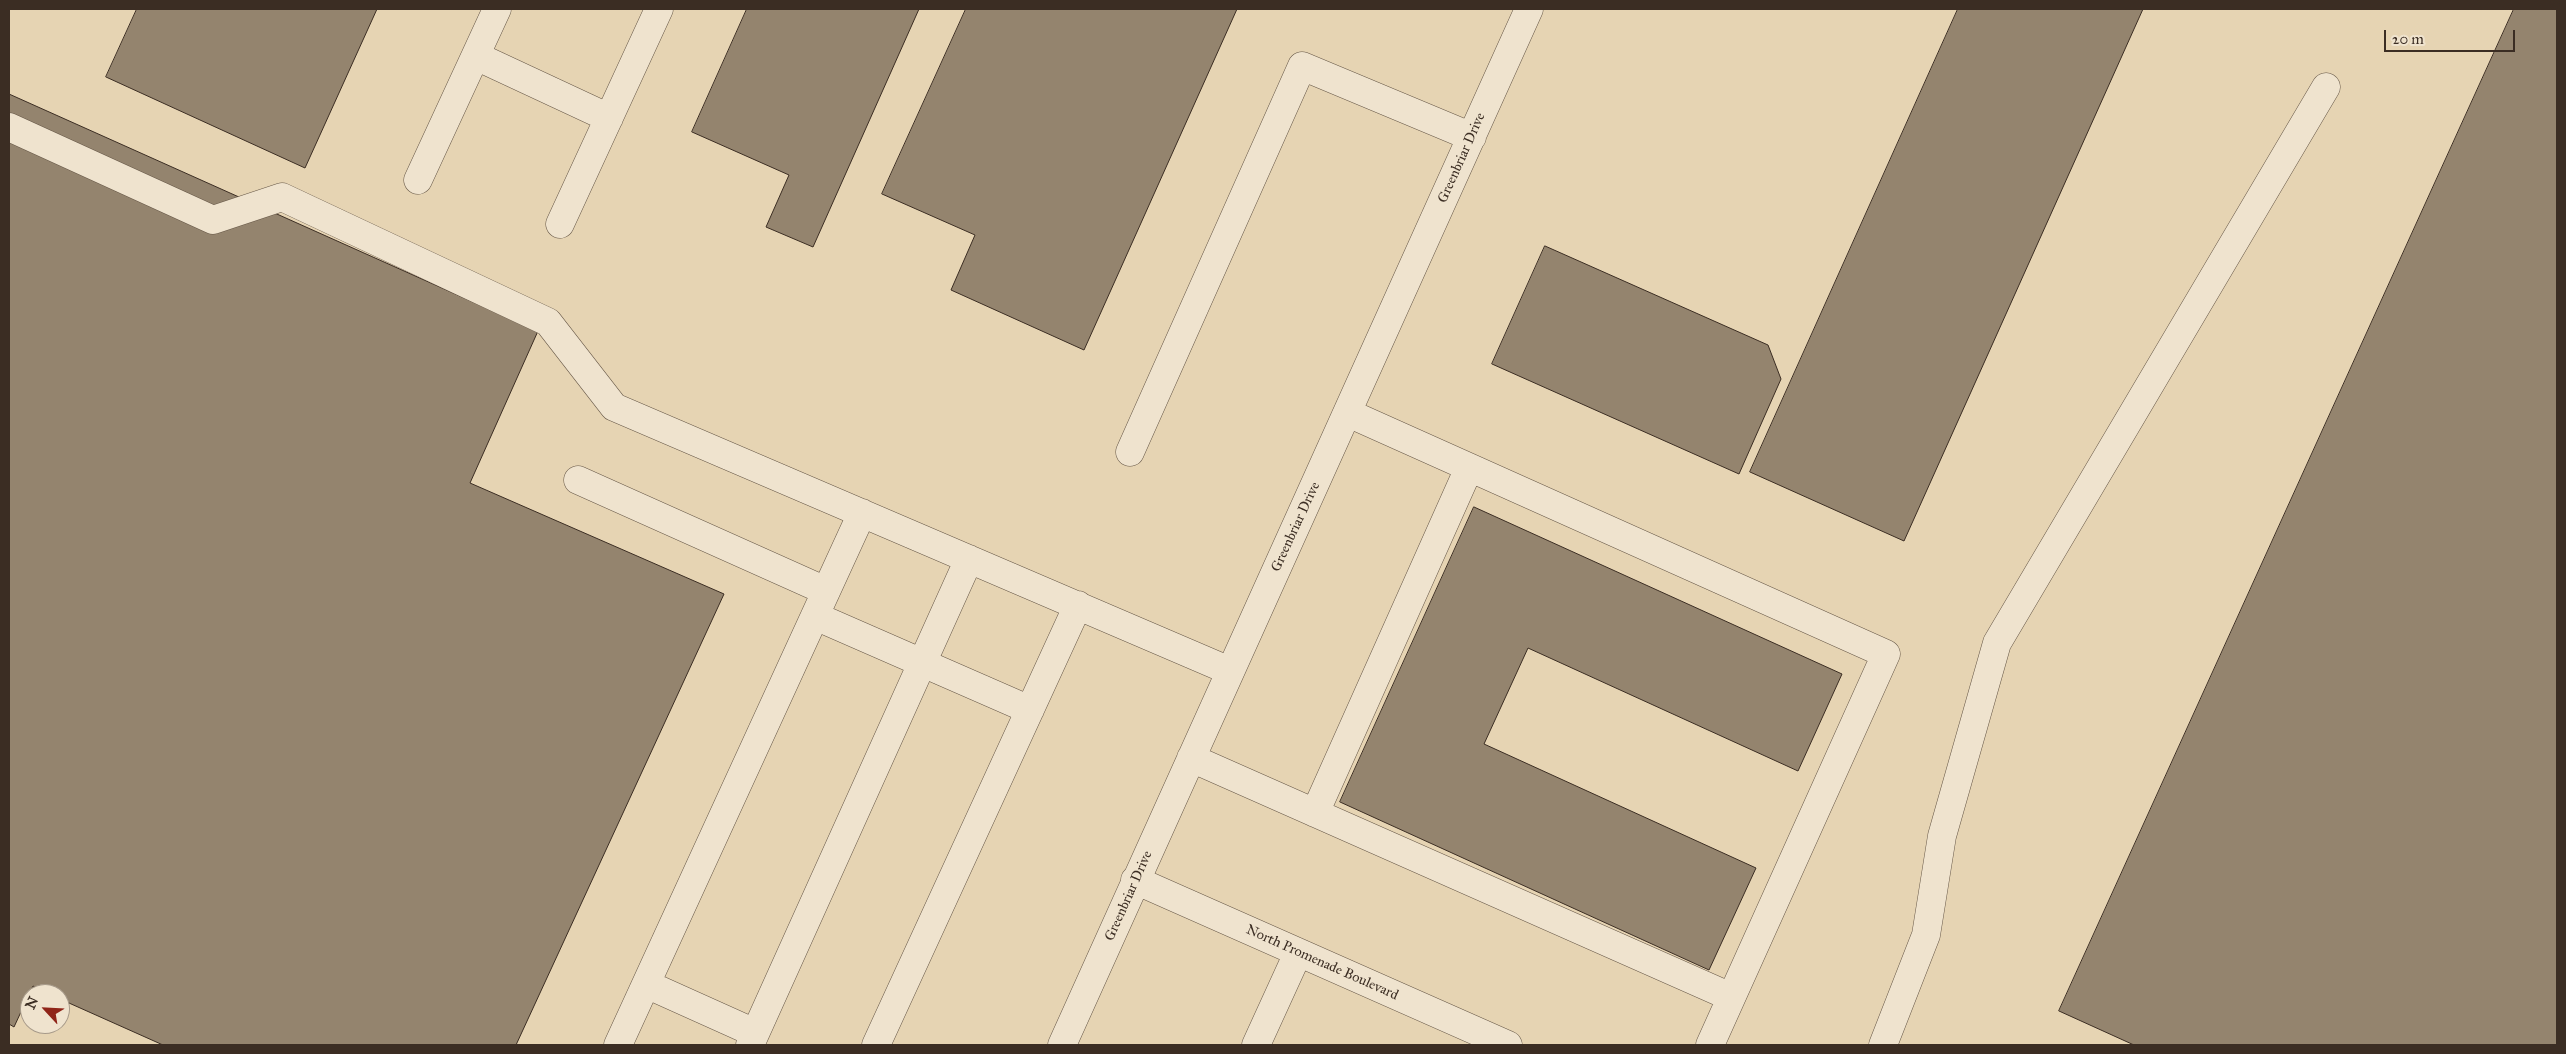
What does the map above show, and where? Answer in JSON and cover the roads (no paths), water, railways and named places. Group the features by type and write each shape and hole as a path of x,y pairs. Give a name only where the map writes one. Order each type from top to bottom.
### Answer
{"street":[{"path":"418,180 497,9"},
{"path":"560,224 659,9"},
{"name":"Greenbriar Drive","path":"1062,1045 1529,9"},
{"path":"476,56 609,118"},
{"path":"1130,452 1302,66 1472,137"},
{"path":"1884,1045 1926,935 1942,836 1996,643 2326,87"},
{"path":"9,127 213,220 282,198 548,322 614,407 1230,671"},
{"path":"1348,414 1886,654 1710,1045"},
{"path":"1315,812 1469,468"},
{"path":"578,480 826,591"},
{"path":"618,1045 862,513"},
{"path":"646,984 752,1039 969,559"},
{"path":"876,1045 1078,606"},
{"path":"815,616 1030,710"},
{"path":"1191,758 1732,997"},
{"name":"North Promenade Boulevard","path":"1135,880 1508,1045"},
{"path":"1256,1045 1298,953"}]}
